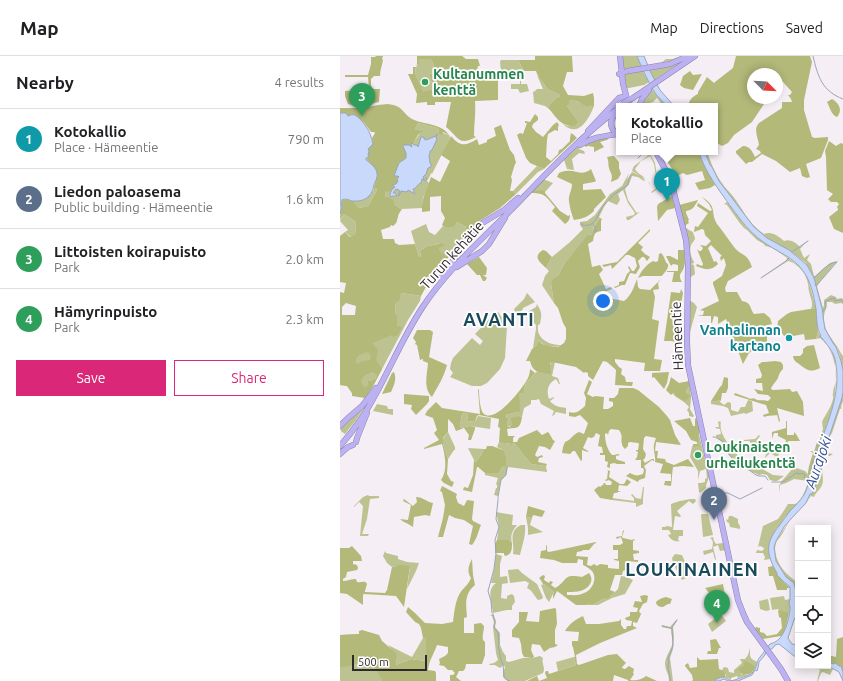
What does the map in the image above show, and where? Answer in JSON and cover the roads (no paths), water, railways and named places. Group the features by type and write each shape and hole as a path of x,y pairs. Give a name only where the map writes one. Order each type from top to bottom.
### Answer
{"highway":[{"path":"619,56 620,73"},
{"path":"619,56 624,103"},
{"path":"620,73 670,64 690,56"},
{"name":"Turun kehätie","path":"658,81 690,56"},
{"name":"Turun kehätie","path":"624,103 695,56"},
{"path":"620,65 623,70 628,71"},
{"path":"640,103 648,88"},
{"path":"586,133 593,124 616,108"},
{"name":"Turun kehätie","path":"483,236 523,194 586,133 616,109"},
{"name":"Turun kehätie","path":"340,442 360,417 419,308 450,268 563,158 616,110"},
{"path":"616,113 611,124 613,130 616,132"},
{"path":"563,158 589,140 598,136 616,133"},
{"name":"Hämeentie","path":"656,155 675,198 684,230 687,250 688,362 740,606 747,622 788,681"},
{"path":"432,291 475,230 523,194"},
{"path":"432,291 454,270 482,251 490,243 517,203"},
{"name":"Turun kehätie","path":"340,446 360,420 374,398 410,327 432,291"},
{"path":"340,426 362,406 378,385"},
{"path":"340,454 354,443 374,398"}],"water":[{"path":"637,56 644,56 660,90 671,103 664,103 651,87"},
{"path":"340,113 346,113 348,116 355,115 367,128 373,144 368,149 369,157 366,158 366,160 374,167 377,178 371,193 363,200 341,200 342,208 340,214"},
{"path":"437,134 437,139 429,155 431,167 428,168 423,177 424,180 422,179 421,183 413,189 415,194 408,190 407,192 401,191 399,196 398,195 400,192 396,189 393,193 397,196 390,197 391,192 395,187 392,185 396,184 398,181 397,179 399,177 394,176 399,163 406,158 406,153 403,146 409,145 412,147 412,143 418,147 421,137 424,137 426,140 436,136"},
{"name":"Aurajoki","path":"700,155 706,155 719,181 754,227 767,238 789,250 807,265 814,278 823,312 825,329 836,347 843,370 842,398 822,458 817,482 806,503 784,527 774,547 776,561 786,577 794,583 795,587 795,618 788,638 792,644 795,644 795,656 779,644 775,645 766,652 759,662 757,671 755,670 752,675 738,681 731,681 752,673 759,659 770,644 781,637 787,624 790,614 790,587 777,575 769,554 769,543 774,532 806,491 814,460 832,411 837,385 837,372 833,353 820,337 813,294 806,275 795,262 767,245 745,226 713,181"},
{"path":"831,663 841,666 843,681 839,672 831,668"},
{"path":"722,677 731,681 724,679 714,681"}],"waterway":[{"path":"813,56 822,82 830,92 843,99"},
{"path":"638,158 641,155"},
{"path":"609,200 613,195 628,185 631,175"},
{"path":"582,223 582,225 590,225 593,223 603,206 608,201"},
{"path":"593,224 596,231 594,232"},
{"path":"792,252 808,241"},
{"path":"761,278 789,258"},
{"path":"814,278 826,266 836,262"},
{"path":"815,285 817,285 837,262"},
{"path":"822,312 826,307 826,301 834,298 835,301 843,301"},
{"path":"713,437 722,441 727,452 737,464 742,465 756,475 765,476 768,480"},
{"path":"498,497 501,480 506,475 507,467"},
{"name":"Aurajoki","path":"772,482 784,481 796,473 803,473 806,479 808,477 810,478"},
{"path":"725,493 740,499 762,488"},
{"path":"496,552 495,540 499,527 496,519 498,500"},
{"path":"492,613 488,591 494,569 496,553"},
{"path":"493,614 495,623 494,627 498,633 498,647 503,664 504,677 510,681"},
{"path":"670,681 668,659 673,646 672,627 677,620"},
{"path":"662,626 671,628"}],"place":[{"name":"Kultanummen kenttä","path":"425,82"},
{"name":"Littoisten koirapuisto","path":"362,116"},
{"name":"Kotokallio","path":"667,201"},
{"name":"Vanhalinnan kartano","path":"789,338"},
{"name":"Loukinaisten urheilukenttä","path":"698,455"},
{"name":"Liedon paloasema","path":"714,520"},
{"name":"Hämyrinpuisto","path":"717,623"}],"district":[{"name":"AVANTI","path":"499,319"},
{"name":"LOUKINAINEN","path":"692,569"}]}
